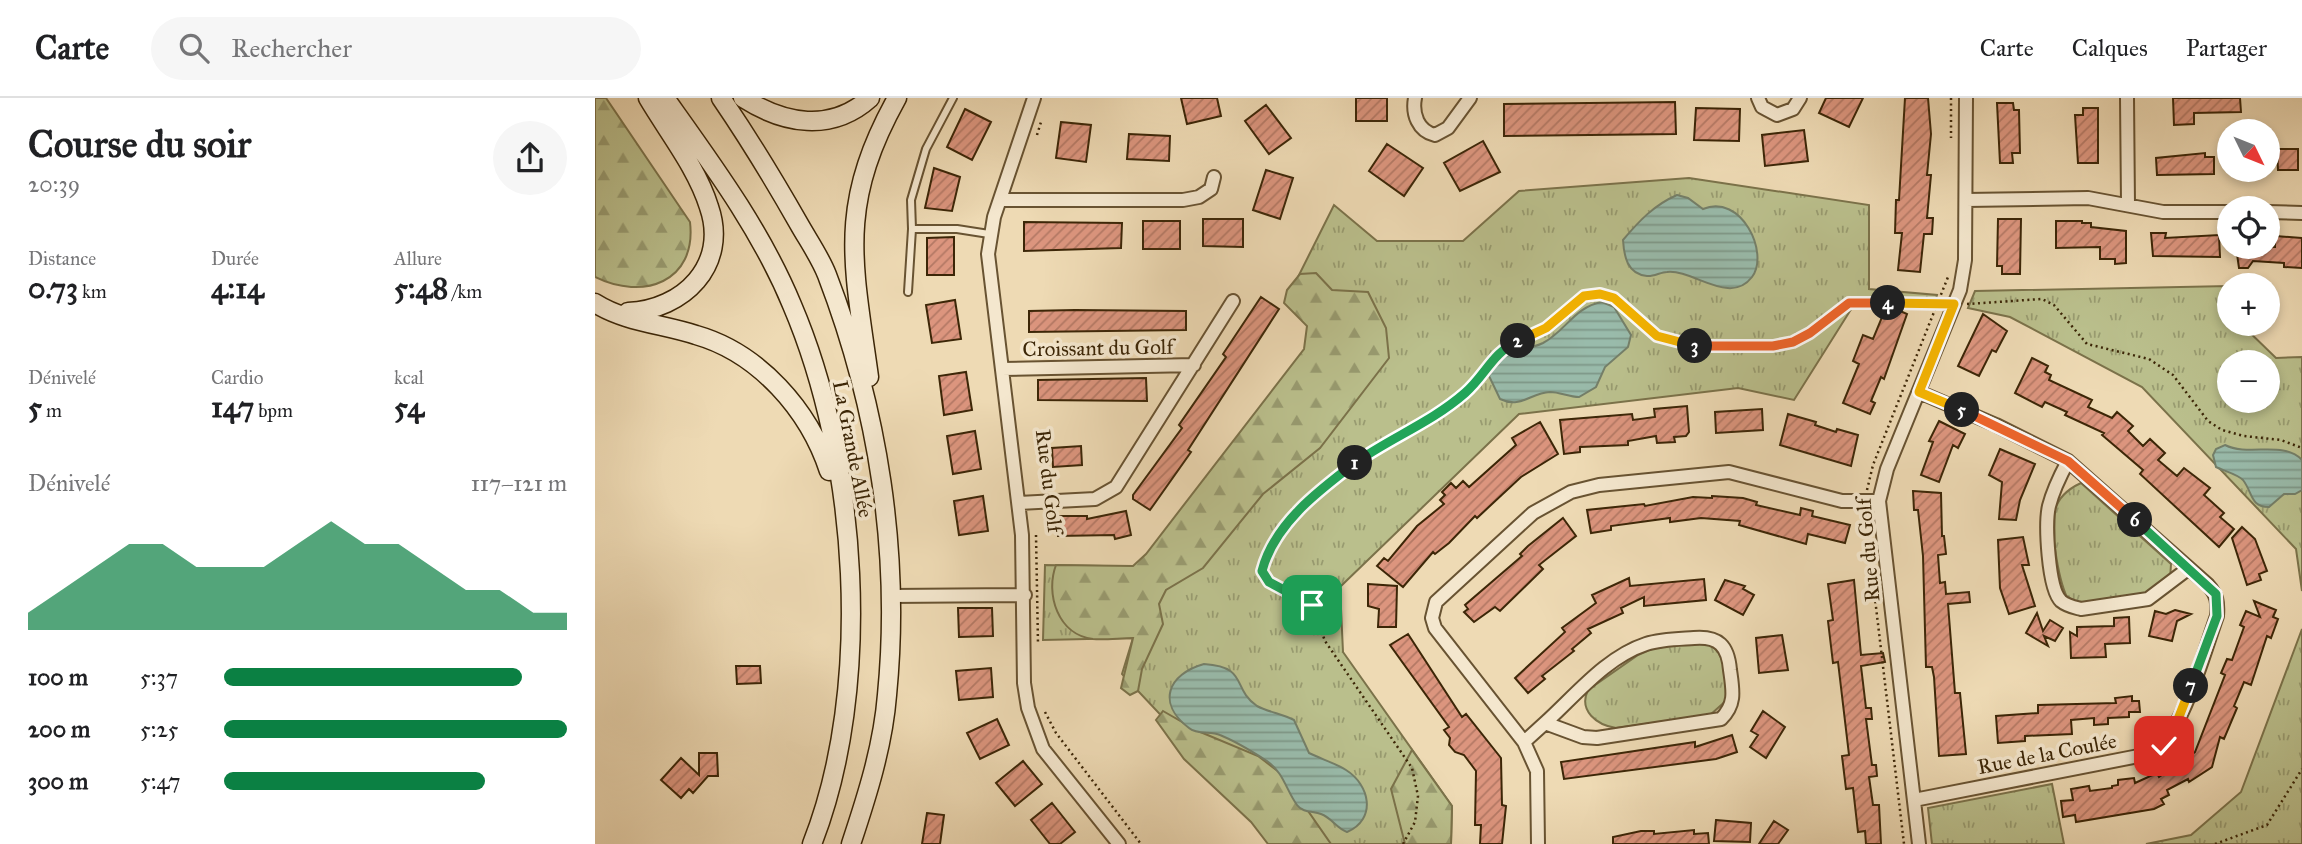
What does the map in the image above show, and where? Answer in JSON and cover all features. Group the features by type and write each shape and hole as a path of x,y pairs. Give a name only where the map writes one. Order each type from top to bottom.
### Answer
{"street":[{"path":"614,313 650,311 671,303 691,287 705,270 710,250 710,208 648,98"},
{"name":"La Grande Allée","path":"665,98 720,175 761,242 793,306 815,372 837,469 850,563 852,637 846,708 833,771 812,844"},
{"name":"La Grande Allée","path":"721,98 757,149 826,272 865,393 883,484 891,596 887,696 873,777 851,844"},
{"path":"743,98 790,120 813,122 834,120 859,108 870,98"},
{"path":"883,484 852,253 857,197 864,168 879,131 897,98"},
{"name":"Rue du Golf","path":"1034,98 989,234 988,254 1002,369 1026,503 1024,683 1034,730 1043,749 1119,844"},
{"path":"1415,98 1416,119 1427,133 1435,135 1448,128 1470,98"},
{"path":"1758,98 1762,107 1777,115 1793,109 1800,98"},
{"name":"Rue du Golf","path":"1919,844 1879,501 1887,469 1954,304 1965,260 1966,98"},
{"path":"2127,98 2128,204"},
{"path":"1000,200 1183,200 1199,197 1211,189 1214,177"},
{"path":"1966,200 2088,198 2163,212 2217,212"},
{"path":"2280,212 2302,213"},
{"name":"Croissant du Golf","path":"1026,503 1095,499 1108,494 1124,478 1233,301"},
{"path":"595,303 614,313 699,335 727,348 783,390 806,421 824,456 844,518"},
{"name":"Croissant du Golf","path":"1002,369 1194,365"},
{"name":"Rue de la Coulée","path":"1914,800 2154,753 2164,746 2175,727 2217,616 2216,594 2068,461 1996,425 1919,392"},
{"path":"2068,461 2057,482 2046,525 2054,590 2059,600 2070,607 2081,608 2148,599 2189,568"},
{"path":"1538,844 1537,771 1524,743 1435,628 1432,618 1436,602 1533,513 1571,492 1599,485 1729,472 1842,501 1879,501"},
{"path":"891,596 1025,595"},
{"path":"1524,743 1545,723 1609,664 1643,644 1703,637 1722,643 1728,651 1734,698 1732,706 1721,719 1597,738 1583,737 1545,723"}],"lane":[{"path":"908,292 911,200 926,149 953,98"},
{"path":"912,229 989,234"}],"path":[{"path":"1951,98 1951,139"},
{"path":"1034,142 1041,120"},
{"name":"Rue du Golf","path":"1904,844 1865,503 1873,465 1949,274"},
{"path":"1403,844 1415,822 1418,796 1412,768 1325,641 1312,605 1269,582 1262,571 1266,555 1291,518 1358,461 1468,391 1490,360 1506,346 1546,328 1584,296 1600,294 1614,298 1657,336 1700,347 1773,346 1793,342 1810,333 1849,303 1937,306 2042,299 2054,305 2087,344 2148,359 2173,375 2208,421 2222,430 2244,436 2281,440 2302,448"},
{"name":"Rue du Golf","path":"1026,503 1038,558 1038,652"},
{"path":"1044,710 1056,733 1141,844"},
{"path":"2214,844 2267,825 2302,769"}],"green space":[{"path":"595,98 606,98 690,222 690,243 685,259 676,272 663,281 648,286 613,284 595,277"},
{"path":"1689,178 1869,205 1869,289 1937,295 1934,308 1855,303 1794,400 1738,388 1519,414 1340,587 1343,652 1452,806 1451,844 1274,844 1255,815 1122,674 1133,638 1043,640 1045,565 1163,567 1367,293 1292,289 1334,205 1377,241 1463,241 1519,191"},
{"path":"1316,273 1332,290 1368,292 1386,328 1389,358 1320,448 1263,494 1203,568 1166,590 1159,604 1163,624 1142,669 1138,691 1130,695 1121,688 1133,638 1093,639 1071,630 1057,611 1054,600 1052,588 1056,565 1133,566 1146,554 1304,349 1307,326 1284,303 1287,290 1300,274"},
{"path":"2217,286 2217,336 2253,336 2268,350 2217,350 2217,413 2280,413 2280,358 2302,357 2302,591 2296,549 2142,387 2010,317 1968,308 1975,291"},
{"path":"2081,483 2171,564 2170,580 2135,597 2121,600 2094,603 2069,601 2057,559 2054,515 2063,495"},
{"path":"2302,629 2302,844 2146,844 2191,835 2241,792"},
{"path":"1703,642 1717,651 1721,658 1728,699 1710,715 1616,728 1602,724 1587,710 1585,704 1588,690 1638,655 1654,648"},
{"path":"1163,711 1198,731 1258,756 1283,775 1331,844 1268,844 1251,822 1184,759 1156,720"},
{"path":"1412,750 1452,806 1451,844 1405,844 1391,789"},
{"path":"2052,784 2064,844 1932,844 1928,808"}],"shaded area":[{"path":"1677,195 1688,198 1703,209 1717,206 1729,210 1740,217 1749,228 1757,254 1757,267 1752,277 1743,285 1722,287 1677,273 1640,275 1631,268 1623,240 1647,214"},
{"path":"1602,302 1614,307 1631,335 1628,347 1605,367 1596,387 1579,397 1550,392 1514,402 1500,399 1489,376 1500,358 1513,351 1543,343 1584,309"},
{"path":"2225,445 2244,450 2276,450 2294,454 2302,460 2302,490 2295,494 2284,494 2269,507 2258,505 2243,480 2216,467 2213,455 2216,449"},
{"path":"1204,664 1228,669 1257,706 1294,720 1309,753 1354,776 1361,784 1367,802 1363,819 1357,826 1347,832 1325,816 1302,809 1277,771 1267,761 1220,735 1192,730 1179,718 1172,709 1171,690 1182,675"}],"building":[{"path":"1181,98 1217,98 1221,116 1187,124"},
{"path":"1356,98 1387,98 1387,121 1356,121"},
{"path":"1826,98 1863,98 1849,127 1819,113"},
{"path":"1905,98 1928,98 1931,134 1927,175 1931,175 1927,218 1933,218 1932,234 1924,234 1920,272 1898,270 1902,233 1895,233 1896,200 1899,200"},
{"path":"2173,98 2240,98 2241,112 2194,113 2194,124 2174,125"},
{"path":"1675,102 1676,134 1504,136 1504,104"},
{"path":"1997,103 2013,103 2014,110 2019,110 2020,153 2012,153 2013,163 2000,163"},
{"path":"1266,105 1291,138 1269,154 1245,121"},
{"path":"1696,108 1740,109 1739,141 1694,140"},
{"path":"2083,108 2098,108 2098,163 2078,163 2075,115 2083,115"},
{"path":"965,109 991,122 972,160 947,147"},
{"path":"1061,122 1091,125 1086,162 1056,158"},
{"path":"1804,130 1808,161 1765,166 1762,135"},
{"path":"1129,134 1170,136 1169,161 1127,159"},
{"path":"1483,141 1500,172 1460,191 1444,163"},
{"path":"1387,144 1423,168 1404,196 1369,171"},
{"path":"2280,149 2298,149 2298,170 2280,170"},
{"path":"2205,153 2205,157 2214,157 2214,174 2157,175 2156,158"},
{"path":"934,168 960,177 952,211 925,208"},
{"path":"1266,170 1293,178 1280,219 1253,210"},
{"path":"1203,219 1243,219 1243,247 1203,246"},
{"path":"1998,219 2021,219 2020,274 2002,274 2002,266 1997,266"},
{"path":"1143,221 1180,221 1180,249 1143,249"},
{"path":"2056,221 2082,221 2091,223 2091,227 2126,231 2126,263 2115,264 2115,259 2100,259 2100,247 2056,248"},
{"path":"1024,222 1122,223 1121,248 1024,251"},
{"path":"2151,233 2166,233 2165,238 2217,235 2217,257 2153,256"},
{"path":"2280,236 2302,238 2302,268 2284,267 2284,263 2253,261 2248,268 2239,268 2238,259 2280,259"},
{"path":"954,237 954,275 927,275 927,238"},
{"path":"1261,297 1279,309 1188,450 1191,452 1150,510 1133,499 1133,495 1182,428 1179,425 1226,357 1223,354"},
{"path":"955,300 961,339 932,343 926,305"},
{"path":"1887,305 1907,314 1884,379 1881,377 1871,401 1875,403 1870,414 1843,403 1859,364 1853,361 1863,335 1873,339"},
{"path":"1029,311 1186,311 1186,330 1029,332"},
{"path":"1983,314 2007,331 1996,352 1992,350 1979,376 1958,366"},
{"path":"2032,358 2048,366 2045,372 2051,375 2049,380 2092,400 2088,407 2112,418 2117,412 2133,426 2128,431 2143,446 2150,439 2165,453 2158,460 2177,476 2184,468 2210,488 2204,495 2224,513 2220,517 2234,529 2219,547 2140,474 2143,470 2102,435 2104,433 2065,415 2067,412 2045,402 2042,407 2015,393"},
{"path":"966,372 972,410 944,415 939,376"},
{"path":"1146,378 1147,401 1038,400 1038,380"},
{"path":"1687,406 1689,432 1686,436 1674,437 1675,442 1657,443 1656,436 1628,441 1628,445 1580,447 1580,452 1564,454 1560,420 1632,414 1633,420 1655,417 1654,409"},
{"path":"1762,409 1763,430 1716,433 1715,412"},
{"path":"1788,414 1816,422 1815,425 1836,432 1837,429 1858,435 1851,466 1780,445"},
{"path":"1939,421 1965,434 1958,448 1953,445 1939,482 1921,475 1933,442 1929,441"},
{"path":"1540,422 1558,454 1521,477 1477,518 1475,516 1449,543 1435,554 1433,552 1403,587 1377,566 1384,558 1388,561 1417,526 1444,504 1440,500 1445,495 1442,492 1451,483 1456,488 1463,481 1469,487 1516,445 1512,438"},
{"path":"975,431 981,469 953,474 947,436"},
{"path":"1081,446 1082,465 1053,467 1052,448"},
{"path":"2000,449 2035,464 2020,500 2016,520 1999,519 2002,482 1989,475"},
{"path":"1913,491 1941,493 1942,536 1946,554 1938,555 1940,583 1945,582 1946,594 1969,592 1970,602 1948,604 1955,693 1960,693 1966,754 1939,756 1934,677 1932,667 1926,667 1923,556"},
{"path":"983,496 988,531 959,535 954,501"},
{"path":"1712,496 1743,498 1757,502 1756,505 1800,515 1801,508 1813,511 1812,516 1850,525 1845,543 1808,534 1806,544 1739,525 1740,521 1701,518 1670,522 1670,518 1611,526 1611,530 1591,533 1587,510 1645,506"},
{"path":"1126,511 1131,535 1115,539 1114,535 1058,536 1058,516 1087,516 1087,519"},
{"path":"1563,518 1576,536 1539,565 1543,569 1500,611 1495,607 1474,622 1464,612 1468,609 1465,605 1522,556 1520,554 1528,546"},
{"path":"2242,527 2255,539 2267,571 2259,574 2261,580 2247,585 2232,538"},
{"path":"2023,537 2029,565 2022,565 2035,606 2009,614 2000,588 1998,540"},
{"path":"1629,578 1630,586 1704,579 1706,600 1644,606 1644,597 1621,608 1623,613 1588,629 1591,633 1572,649 1574,651 1542,676 1545,679 1528,693 1515,678 1565,632 1562,628 1596,603 1592,595"},
{"path":"1725,580 1745,586 1743,589 1754,595 1743,615 1715,600"},
{"path":"1854,580 1861,655 1883,653 1885,662 1861,666 1866,708 1871,708 1872,719 1866,719 1872,765 1876,765 1877,776 1869,777 1873,805 1879,805 1881,844 1866,844 1865,831 1858,832 1853,788 1846,789 1842,756 1849,755 1838,662 1833,663 1828,621 1833,620 1828,584"},
{"path":"1368,584 1397,586 1396,627 1378,627 1379,609 1368,606"},
{"path":"2254,601 2276,610 2273,617 2278,619 2271,638 2267,636 2251,685 2244,682 2224,739 2220,737 2212,767 2189,782 2188,779 2167,790 2169,795 2161,799 2164,804 2154,809 2076,822 2075,815 2063,817 2061,801 2073,800 2071,789 2089,786 2090,791 2112,788 2118,785 2118,780 2134,778 2135,783 2157,773 2159,777 2195,752 2225,675 2221,673 2227,659 2232,660 2244,627 2240,625 2246,611 2260,617"},
{"path":"958,608 992,608 993,636 959,637"},
{"path":"2175,610 2191,614 2177,621 2172,641 2149,636 2155,611 2166,614"},
{"path":"2037,613 2043,631 2050,620 2063,628 2055,641 2044,636 2048,646 2026,633"},
{"path":"2129,617 2130,643 2105,644 2106,657 2071,658 2070,632 2077,636 2077,627 2114,626 2114,618"},
{"path":"1408,634 1462,717 1466,714 1501,758 1502,805 1506,806 1502,844 1480,844 1481,825 1475,825 1476,771 1464,755 1455,752 1449,745 1450,738 1444,730 1449,727 1390,645"},
{"path":"1782,635 1788,670 1759,673 1756,638"},
{"path":"736,666 760,666 761,683 737,684"},
{"path":"991,668 993,697 959,700 956,671"},
{"path":"2132,696 2132,701 2139,701 2140,712 2129,712 2129,717 2108,718 2108,724 2094,725 2094,718 2071,720 2072,734 2025,736 2025,741 1998,743 1996,716 2038,713 2038,705 2116,703 2115,698"},
{"path":"1763,711 1785,727 1766,758 1750,747 1758,735 1751,731"},
{"path":"997,719 1009,745 980,759 967,733"},
{"path":"1732,735 1737,752 1716,759 1564,779 1561,762 1695,742 1695,747"},
{"path":"699,753 717,753 718,776 708,776 693,793 689,789 681,798 661,780 681,758 699,775"},
{"path":"1023,761 1042,784 1015,806 996,783"},
{"path":"1052,803 1075,832 1060,844 1050,844 1031,820"},
{"path":"927,813 944,815 940,844 922,844"},
{"path":"1716,820 1751,823 1750,842 1714,841"},
{"path":"1774,821 1788,830 1778,844 1759,844"},
{"path":"1694,830 1694,834 1708,833 1709,844 1613,844 1613,837 1641,831 1654,831 1654,834"}],"route":[{"path":"1312,605 1269,582 1262,571 1266,555 1291,518 1329,482 1358,461 1448,407 1468,391 1490,360 1506,346 1546,328 1584,296 1600,294 1614,298 1657,336 1700,347 1773,346 1793,342 1810,333 1849,303 1937,306 1954,304 1919,392 1996,425 2068,461 2216,594 2217,616 2175,727 2164,746"}]}
